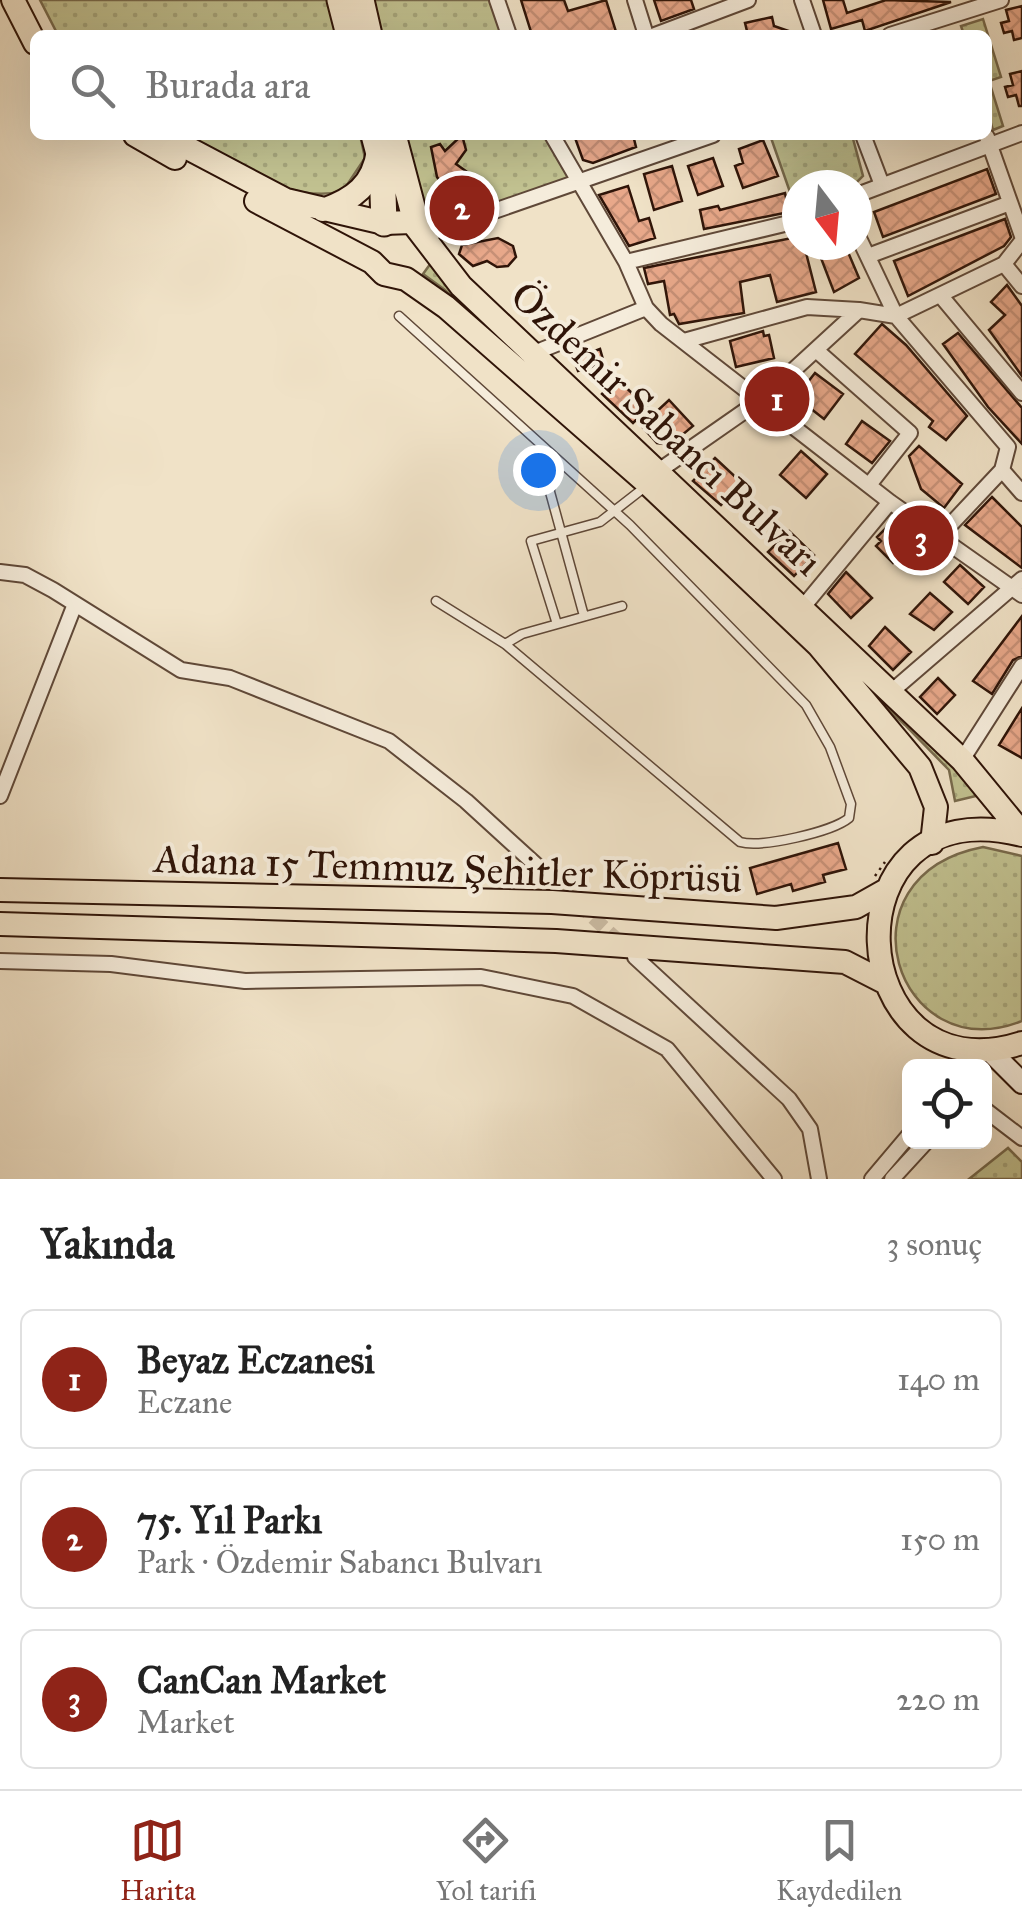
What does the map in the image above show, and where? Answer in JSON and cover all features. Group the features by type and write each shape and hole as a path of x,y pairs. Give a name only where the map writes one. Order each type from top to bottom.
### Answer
{"highway":[{"path":"340,0 347,30"},
{"path":"361,0 368,30"},
{"path":"382,140 384,223"},
{"path":"382,140 425,234"}],"main road":[{"path":"15,6 41,30"},
{"path":"15,6 30,34"},
{"name":"Özdemir Sabancı Bulvarı","path":"145,140 372,262 384,274 406,279 446,307 654,477 803,608 962,760 1022,834"},
{"path":"172,140 286,200 384,223 412,222 425,234 427,257 406,279"},
{"path":"322,210 360,192 372,173 382,140"},
{"path":"372,262 371,239 384,223"},
{"name":"Özdemir Sabancı Bulvarı","path":"425,234 461,286 534,353 818,645 914,760 936,806 932,843"},
{"path":"1022,834 982,828 932,843 879,886 876,937 884,982 918,1027 950,1044 988,1050 1022,1044"},
{"name":"Adana 15 Temmuz Şehitler Köprüsü","path":"0,890 536,901 791,918 856,908 879,886"},
{"name":"Adana 15 Temmuz Şehitler Köprüsü","path":"0,924 537,942 845,962 884,982"}],"street":[{"path":"498,0 507,30"},
{"path":"635,0 644,30"},
{"path":"666,30 724,4 748,0"},
{"path":"802,0 812,30"},
{"path":"907,30 1001,0"},
{"path":"947,18 951,30"},
{"path":"992,139 1022,133"},
{"path":"555,140 626,262 646,308 890,502 1018,588 891,692"},
{"path":"425,234 699,140"},
{"path":"864,140 882,184"},
{"path":"684,341 808,306 896,316 1004,264 1022,238 988,140 872,188"},
{"path":"872,254 1010,202"},
{"path":"626,262 782,225"},
{"path":"870,260 896,316 1002,437 1008,456 1002,470 939,537"},
{"path":"1004,264 1022,286"},
{"path":"941,296 1022,393"},
{"path":"534,353 646,308"},
{"path":"654,477 762,399 859,310"},
{"path":"816,350 910,433 869,485"},
{"path":"1002,470 1022,493"},
{"path":"803,608 890,502"},
{"path":"0,572 25,575 182,670 230,678 389,741 466,801 547,875"},
{"path":"0,796 75,604"},
{"path":"962,760 1022,666"},
{"path":"635,956 789,1099 810,1128 819,1179"},
{"path":"0,961 111,964 245,981 481,977 572,996 667,1049 774,1179"},
{"path":"988,1050 1022,1083"},
{"path":"1014,1123 1022,1138"},
{"path":"872,1179 902,1143"},
{"path":"892,1179 920,1149"}],"lane":[{"path":"399,316 616,513 815,716 852,804 849,818 838,825 765,844 740,842 505,644 436,601"},
{"path":"550,453 547,475 584,616"},
{"path":"556,624 531,541 616,513 654,477"},
{"path":"505,644 556,624 622,606"}],"path":[{"path":"879,886 893,852"}],"green space":[{"path":"40,0 331,0 338,30 55,30"},
{"path":"361,0 497,0 507,30 368,30"},
{"path":"983,19 986,30 962,30 961,26"},
{"path":"992,48 1001,77 992,80"},
{"path":"992,91 1003,126 993,130 992,127"},
{"path":"192,140 361,140 365,158 343,191 302,192 260,178"},
{"path":"396,140 555,140 577,185 425,235"},
{"path":"772,140 853,140 861,170 782,170"},
{"path":"431,263 913,723 980,795 955,801 949,770 445,290 423,274"},
{"path":"983,847 1022,856 1022,1021 978,1029 942,1019 915,996 899,964 896,928 908,893 936,865"},
{"path":"1008,1148 1022,1162 1022,1179 969,1179"}],"building":[{"path":"521,0 564,0 568,11 606,0 615,30 530,30"},
{"path":"654,0 691,0 694,9 661,21"},
{"path":"823,0 843,0 847,13 886,0 951,2 868,30 862,20 831,29"},
{"path":"1022,6 1022,38 1014,40 1012,31 1004,33 1001,23 1009,21 1006,10"},
{"path":"772,17 774,26 786,30 747,30 745,23"},
{"path":"1022,71 1019,106 1016,95 1008,97 1005,87 1013,85 1010,74"},
{"path":"457,140 463,140 466,150 456,164 474,177 470,181 479,194 459,185 444,187 437,177 431,147 440,144 445,151"},
{"path":"576,140 634,140 636,147 593,163 583,160"},
{"path":"763,140 778,176 743,188 735,166 743,163 739,149"},
{"path":"713,158 723,186 698,195 688,166"},
{"path":"672,166 682,201 654,210 644,174"},
{"path":"987,169 996,194 883,237 874,212"},
{"path":"628,186 639,221 649,218 655,238 629,246 599,195"},
{"path":"782,194 782,213 704,229 700,210 718,206 720,210"},
{"path":"1005,219 1011,237 1004,246 908,296 894,261"},
{"path":"498,238 513,246 516,257 508,266 497,267 487,261 473,266 459,254 462,245"},
{"path":"782,240 782,260 808,260 816,292 777,302 770,275 740,282 744,313 679,324 674,314 670,315 664,281 648,284 644,268"},
{"path":"822,260 851,260 859,278 834,292"},
{"path":"1007,285 1022,306 1022,376 989,330 1005,315 991,302"},
{"path":"882,324 906,345 967,416 946,440 929,427 933,421 855,354"},
{"path":"763,331 764,336 769,335 774,358 736,367 730,341"},
{"path":"958,333 1022,408 1022,444 988,407 943,344"},
{"path":"586,349 587,354 600,349 604,363 578,371 573,358"},
{"path":"815,373 843,394 824,419 796,397"},
{"path":"616,378 654,414 669,400 693,426 670,445 657,443 636,420 633,423 602,394"},
{"path":"862,421 890,441 872,463 846,444"},
{"path":"919,446 962,484 944,508 921,489 909,456"},
{"path":"801,451 827,474 806,498 780,475"},
{"path":"715,458 742,483 721,505 693,481"},
{"path":"992,497 1022,527 1022,568 965,525"},
{"path":"900,523 915,539 893,563 876,546 881,541 877,537 890,524 894,528"},
{"path":"789,531 814,555 794,576 768,552"},
{"path":"960,565 984,587 968,604 944,582"},
{"path":"846,572 872,598 851,618 828,594"},
{"path":"930,593 952,612 934,630 910,614"},
{"path":"1022,616 1022,656 1013,660 992,694 973,681"},
{"path":"885,627 911,652 893,670 869,646"},
{"path":"938,678 955,695 937,714 920,697"},
{"path":"1022,708 1022,758 999,745"},
{"path":"838,843 846,869 823,875 825,882 793,891 791,884 757,894 750,868"}],"tunnel":[{"path":"547,875 624,946"}],"place":[{"name":"75. Yıl Parkı","path":"462,208"},
{"name":"Beyaz Eczanesi","path":"777,399"},
{"name":"CanCan Market","path":"921,538"}]}
